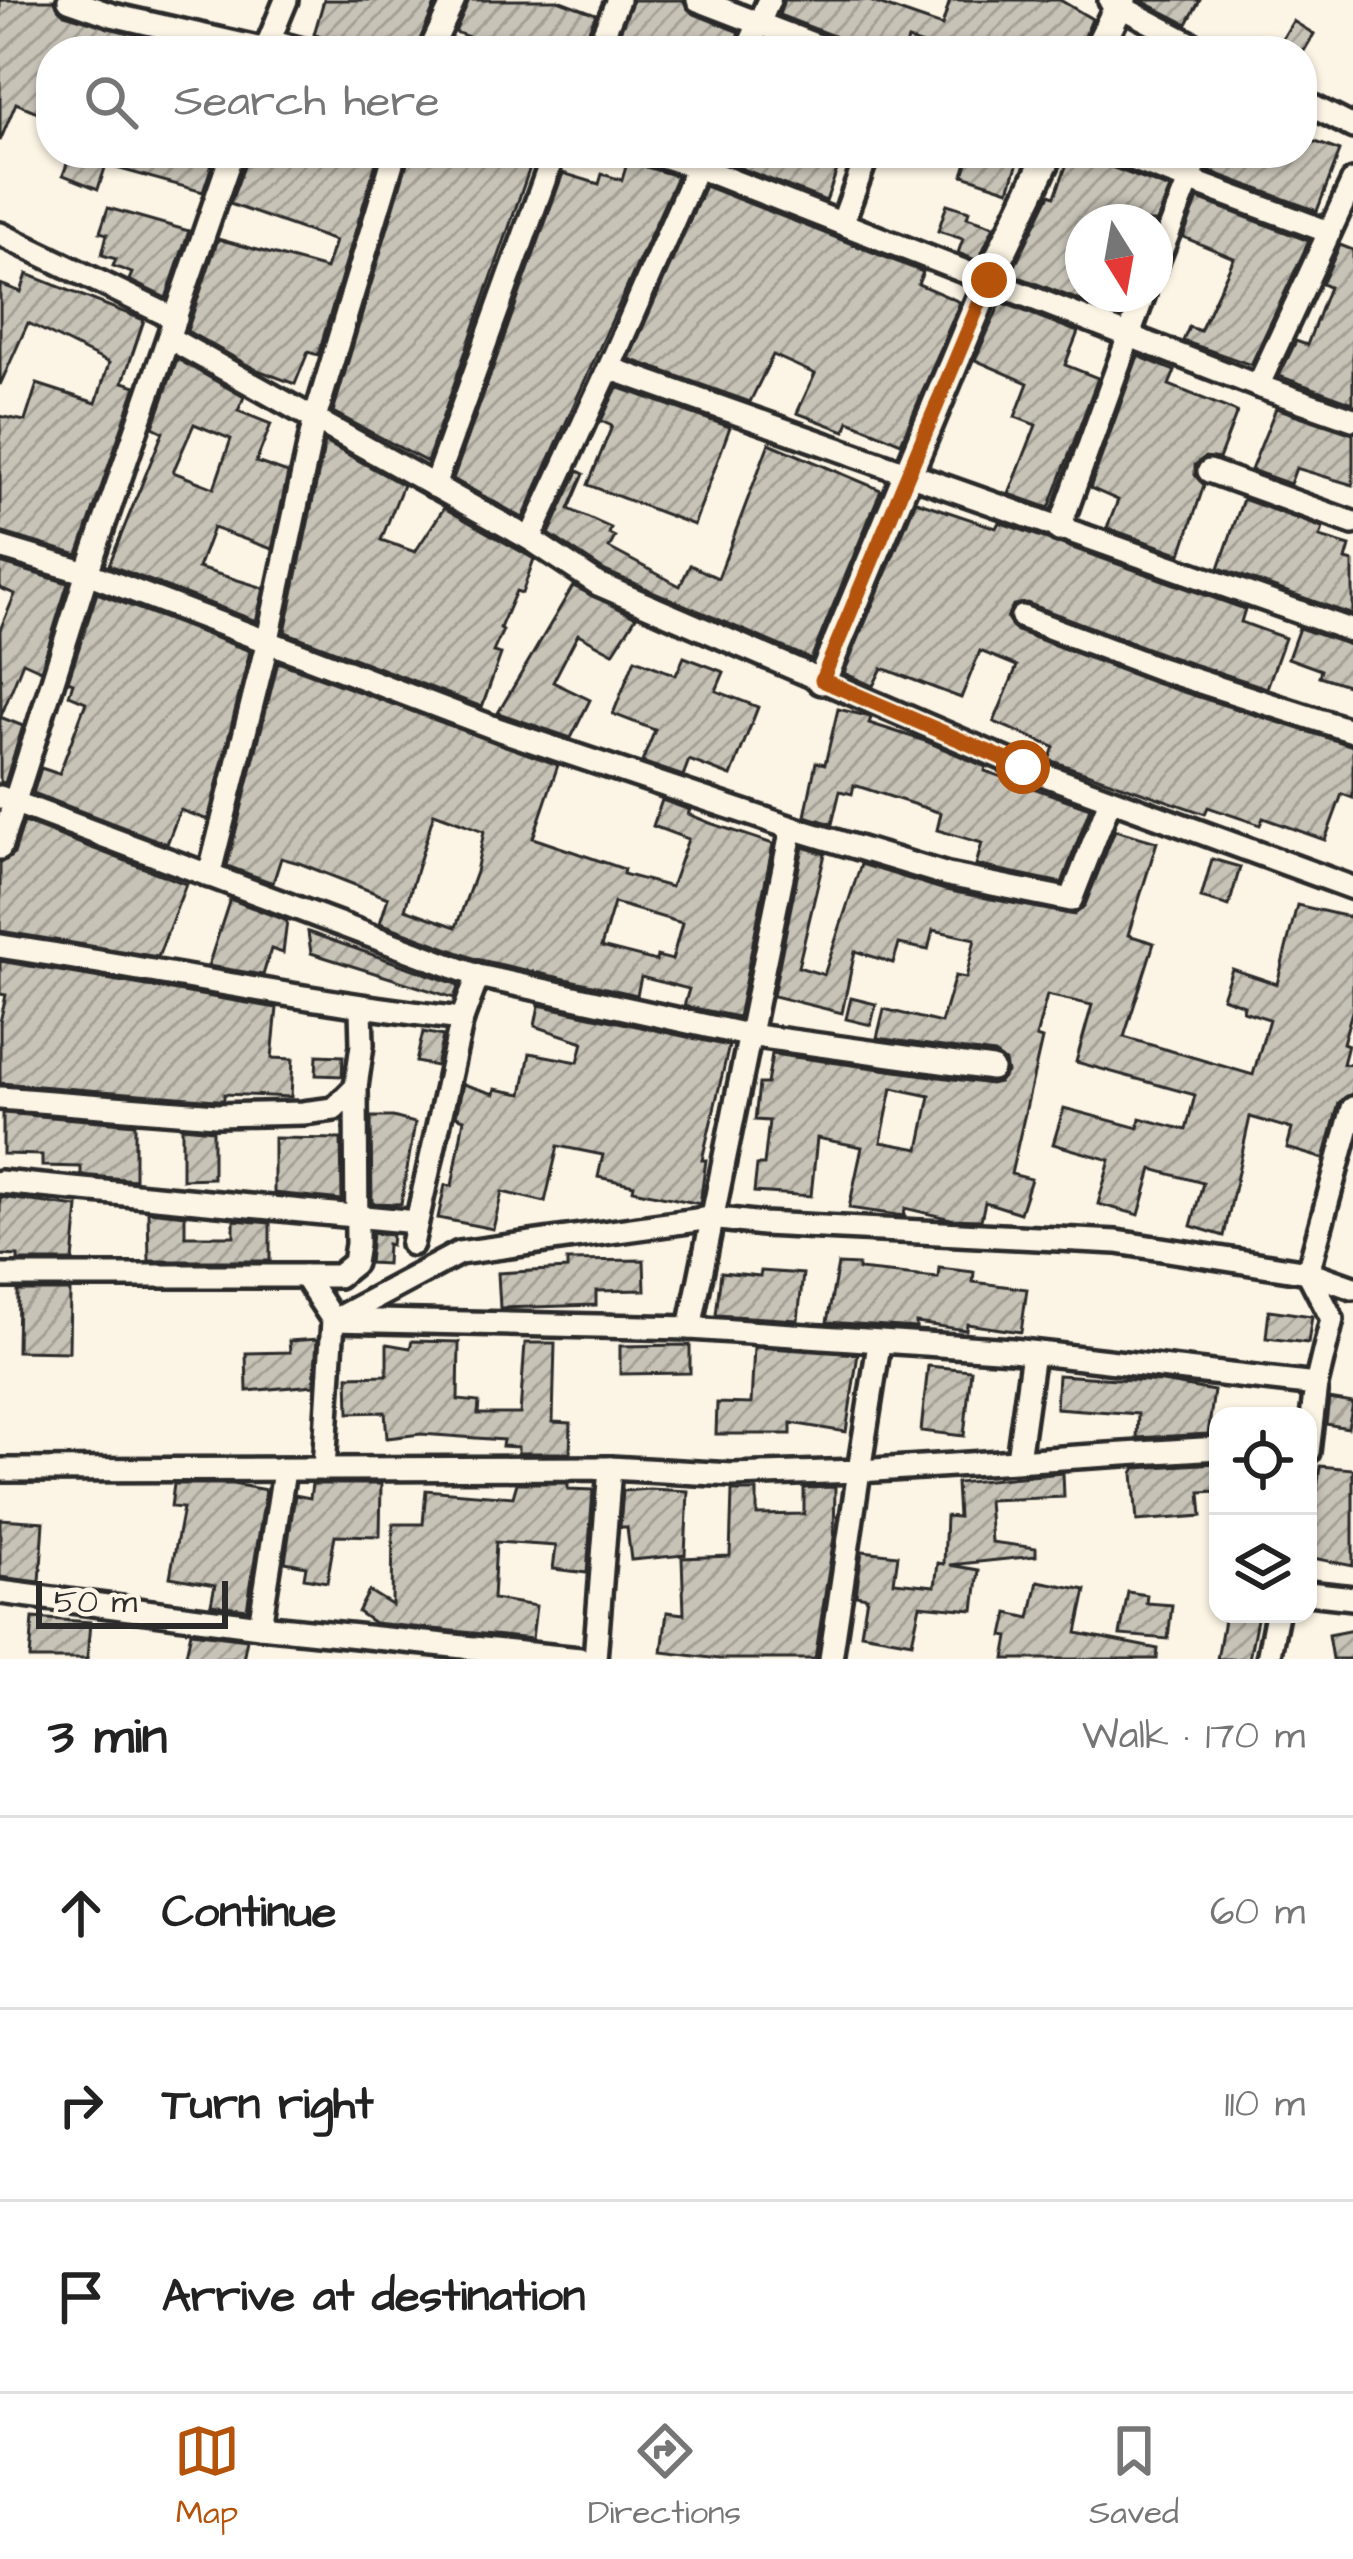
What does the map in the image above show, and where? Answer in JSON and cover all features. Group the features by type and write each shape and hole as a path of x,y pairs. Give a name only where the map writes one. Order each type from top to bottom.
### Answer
{"street":[{"path":"271,36 286,0"},
{"path":"437,36 454,0"},
{"path":"602,36 618,0"},
{"path":"698,0 793,36"},
{"path":"754,36 770,0"},
{"path":"76,1 221,36"},
{"path":"1103,36 1117,2 1178,36"},
{"path":"1317,109 1353,127"},
{"path":"0,848 8,800 227,168"},
{"path":"209,876 267,644 314,422 390,168"},
{"path":"434,486 549,168"},
{"path":"530,539 696,168"},
{"path":"719,168 989,280 1353,419"},
{"path":"843,221 862,168"},
{"path":"822,680 989,280 1042,168"},
{"path":"1157,168 1329,232"},
{"path":"1173,222 1194,168"},
{"path":"1258,386 1353,181"},
{"path":"0,234 173,329 314,422 530,539 598,584 1023,767 1353,888"},
{"path":"1059,530 1137,312"},
{"path":"609,368 1353,631"},
{"path":"1209,470 1353,523"},
{"path":"0,548 87,573 500,730 948,875 1071,900 1111,800"},
{"path":"1022,617 1160,669 1353,731"},
{"path":"8,800 478,976 748,1035 992,1069"},
{"path":"690,1328 792,828"},
{"path":"0,946 361,1008 462,1019"},
{"path":"0,1182 355,1217 414,1233 462,1019 478,976"},
{"path":"0,1276 338,1276 354,1263 361,1008"},
{"path":"0,1098 216,1114 303,1113 334,1108 356,1088"},
{"path":"1313,1407 1332,1319 1308,1272 1353,1108"},
{"path":"333,1320 459,1253 710,1224 1117,1243 1308,1272 1353,1288"},
{"path":"304,1276 333,1320 324,1469"},
{"path":"333,1320 690,1328 1033,1353 1316,1385"},
{"path":"831,1659 879,1344"},
{"path":"1018,1459 1033,1353"},
{"path":"0,1470 610,1468 732,1475 1209,1448"},
{"path":"595,1659 610,1468"},
{"path":"260,1626 284,1471"},
{"path":"0,1592 260,1626 580,1659"},
{"path":"1317,1593 1353,1598"},
{"path":"1268,1659 1275,1623"}],"building":[{"path":"0,0 54,0 64,14 140,36 36,36 36,112 16,103 0,141"},
{"path":"324,0 437,0 421,36 314,34"},
{"path":"469,0 558,0 596,14 586,36 466,36 455,32"},
{"path":"633,0 683,0 692,13 739,32 738,36 618,36"},
{"path":"784,0 867,0 942,26 950,0 1060,0 1092,19 1085,36 833,36 779,15"},
{"path":"1140,0 1200,0 1187,24"},
{"path":"1293,21 1314,34 1313,36 1284,36"},
{"path":"1317,143 1340,151 1317,211 1209,171 1317,168"},
{"path":"66,168 105,168 98,189 63,175"},
{"path":"117,168 211,168 203,192"},
{"path":"243,168 374,168 318,355 308,352 295,384 255,369 187,331 218,239 326,269 335,241 230,204"},
{"path":"406,168 530,168 427,462 333,412"},
{"path":"626,168 649,168 677,176 523,518 453,479 563,173 599,184 602,174 622,180"},
{"path":"740,168 838,168 826,201"},
{"path":"965,168 1016,168 1009,190 963,175"},
{"path":"1065,168 1114,168 1170,189 1164,204 1065,204 1065,295 1011,274 1050,194 1055,196"},
{"path":"705,186 923,272 918,284 960,302 901,443 849,421 845,431 797,413 815,374 773,355 750,402 629,359"},
{"path":"1198,199 1309,241 1251,365 1183,341 1189,327 1200,331 1234,258 1183,237"},
{"path":"947,204 994,226 978,261 958,253 963,239 938,231"},
{"path":"108,208 189,231 166,298 129,280 132,273 113,266 116,259 102,255 107,234 100,232"},
{"path":"1340,245 1353,250 1353,403 1279,376 1296,341 1307,345 1329,287 1322,284"},
{"path":"27,274 144,320 123,382 136,386 78,555 0,532 0,416 25,421 37,384 96,403 109,363 28,323 0,385 0,284 21,292"},
{"path":"1001,302 1078,332 1065,365 1098,378 1049,508 1009,494 1036,425 1015,417 1028,383 975,360"},
{"path":"1138,356 1175,371 1169,385 1237,412 1219,459 1205,457 1195,465 1195,475 1204,485 1181,554 1107,528 1118,500 1090,488"},
{"path":"177,359 244,397 238,411 271,424 256,462 288,473 272,549 213,528 198,568 264,588 256,621 109,565 163,432 153,427","holes":["194,424 231,439 214,488 173,472"]},
{"path":"617,387 730,427 694,525 588,485 612,426 601,421"},
{"path":"1276,408 1353,434 1353,485 1296,468 1290,484 1251,470"},
{"path":"325,442 403,485 381,540 415,552 444,508 534,559 522,593 516,591 500,628 493,652 501,654 482,707 285,632"},
{"path":"769,443 881,490 811,659 605,571 549,534 578,471 584,474 569,509 611,528 609,534 615,537 609,548 680,586 690,565 718,578"},
{"path":"1243,499 1323,528 1320,537 1350,546 1346,560 1353,562 1353,615 1219,568"},
{"path":"916,501 996,528 999,522 1245,609 1241,622 1285,638 1267,688 1027,603 1013,605 1007,618 1017,631 1155,683 1353,746 1353,798 1342,794 1325,840 1263,818 1260,825 1208,807 1205,814 1049,760 1054,747 994,722 1017,666 980,651 961,698 882,668 873,686 844,673"},
{"path":"0,563 68,583 41,670 23,662 1,716 0,630 15,594 0,588"},
{"path":"573,586 636,617 613,653 578,634 553,682 590,700 571,738 498,713"},
{"path":"97,593 250,651 208,820 180,810 167,844 33,793 41,768 59,774 86,702 69,695 73,683 68,681"},
{"path":"1299,628 1353,646 1353,687 1319,676 1321,670 1288,658"},
{"path":"684,657 724,672 716,691 758,707 731,776 689,760 683,776 642,762 655,730 613,714 635,659 676,675"},
{"path":"278,662 558,765 533,838 624,869 623,874 671,887 688,839 653,826 662,800 710,823 773,844 738,1017 684,1006 689,989 641,977 637,995 476,959 380,923 388,898 299,863 281,858 273,883 227,866","holes":["434,813 484,831 476,872 456,927 405,909","614,903 682,923 672,960 657,956 656,961 601,947"]},
{"path":"838,709 867,716 869,723 928,742 986,767 985,771 1090,808 1062,883 976,865 982,843 937,830 941,813 854,785 852,794 840,791 832,824 805,816 816,762 825,764"},
{"path":"0,717 23,726 5,783 0,782"},
{"path":"24,822 186,884 158,957 0,931 0,863 14,854"},
{"path":"1115,830 1157,842 1128,935 1154,943 1124,1037 1253,1075 1269,1019 1243,1011 1244,1005 1222,997 1232,969 1277,984 1297,905 1353,918 1353,1008 1343,1043 1348,1045 1343,1064 1353,1065 1353,1093 1339,1103 1324,1159 1287,1148 1292,1129 1250,1117 1224,1236 1191,1226 1203,1183 1152,1169 1139,1215 1098,1204 1110,1160 1053,1144 1064,1108 1138,1128 1140,1118 1186,1130 1195,1095 1076,1062 1092,1005 1047,995 1036,1037 1042,1039 1011,1174 1031,1179 1020,1213 985,1202 981,1220 951,1219 905,1208 904,1216 849,1208 862,1147 817,1138 811,1196 754,1192 757,1165 764,1165 769,1121 755,1120 759,1084 767,1084 772,1054 990,1084 1007,1072 1005,1062 994,1054 877,1038 884,1009 941,1023 955,976 966,978 975,939 933,930 928,950 899,944 893,963 855,951 842,1013 773,996 803,847 825,854 798,967 824,975 861,864 945,890 1074,915 1085,905","holes":["892,1088 930,1096 919,1149 881,1142"]},
{"path":"1212,859 1240,867 1229,906 1201,898"},
{"path":"230,899 287,921 283,953 271,949 263,975 208,966"},
{"path":"308,932 459,985 454,998 311,953"},
{"path":"0,961 277,1008 272,1058 293,1059 291,1097 224,1094 224,1100 216,1100 0,1083 0,1022 6,995 0,994"},
{"path":"851,998 876,1004 871,1025 846,1019"},
{"path":"539,1005 729,1046 702,1160 706,1160 700,1204 633,1190 634,1185 598,1177 603,1155 558,1146 545,1202 502,1192 493,1229 438,1218 445,1185 452,1186 464,1119 456,1116 463,1084 494,1094 495,1089 522,1094 530,1053 578,1062 583,1042 535,1026"},
{"path":"423,1032 443,1036 436,1066 416,1062"},
{"path":"317,1055 343,1056 342,1076 316,1075"},
{"path":"3,1113 135,1124 135,1180 81,1175 81,1167 42,1166 42,1155 3,1154"},
{"path":"371,1117 415,1123 401,1204 372,1203"},
{"path":"182,1127 213,1130 213,1178 182,1179"},
{"path":"274,1138 341,1139 342,1200 274,1193"},
{"path":"0,1197 78,1207 73,1261 18,1261 18,1256 0,1255"},
{"path":"148,1211 185,1215 185,1236 234,1236 234,1220 270,1223 270,1261 149,1261"},
{"path":"372,1233 392,1235 386,1264 369,1263"},
{"path":"644,1260 645,1290 596,1291 596,1305 500,1308 498,1273 567,1269 567,1261"},
{"path":"838,1264 938,1278 939,1268 974,1272 973,1282 1027,1289 1021,1332 967,1324 966,1330 916,1323 916,1328 827,1322"},
{"path":"761,1271 803,1274 798,1320 716,1315 721,1272 760,1276"},
{"path":"18,1291 70,1291 69,1352 17,1351"},
{"path":"1269,1310 1312,1316 1308,1343 1266,1338"},
{"path":"317,1339 314,1385 247,1391 246,1353 290,1352 289,1341"},
{"path":"412,1341 459,1342 458,1400 479,1402 478,1414 520,1414 525,1343 555,1343 553,1422 571,1423 570,1453 518,1453 518,1447 502,1446 503,1440 421,1434 387,1438 385,1412 349,1413 348,1376 387,1375 387,1344 410,1348"},
{"path":"690,1345 690,1373 620,1374 620,1346"},
{"path":"754,1347 858,1354 846,1432 791,1423 791,1434 716,1434 717,1403 751,1404"},
{"path":"928,1366 971,1370 964,1436 921,1431"},
{"path":"1058,1375 1162,1382 1214,1391 1208,1434 1137,1438 1138,1414 1056,1408"},
{"path":"1329,1399 1353,1403 1348,1428 1326,1424"},
{"path":"1209,1464 1209,1492 1200,1492 1202,1516 1137,1521 1136,1468"},
{"path":"1320,1466 1353,1469 1353,1566 1317,1559"},
{"path":"1063,1473 1064,1497 988,1500 991,1542 1036,1548 1036,1556 950,1565 979,1570 974,1610 920,1605 912,1642 861,1633 867,1597 856,1595 862,1551 898,1555 894,1582 935,1586 938,1563 944,1564 946,1516 958,1517 956,1483"},
{"path":"517,1483 568,1483 568,1489 593,1490 587,1573 553,1569 556,1546 496,1542 493,1599 536,1606 532,1639 374,1623 358,1612 369,1591 392,1605 393,1524 423,1524 426,1490 513,1497"},
{"path":"174,1484 232,1484 266,1490 247,1609 211,1604 215,1585 170,1577 183,1508 171,1507"},
{"path":"312,1484 381,1484 380,1536 335,1535 327,1582 304,1578 306,1566 285,1562 295,1495 310,1498"},
{"path":"835,1487 834,1537 815,1659 719,1659 662,1652 667,1612 684,1614 682,1558 730,1556 732,1491 757,1491 757,1515 804,1514 804,1488"},
{"path":"623,1491 688,1491 685,1555 631,1560 627,1527 620,1527"},
{"path":"0,1519 44,1522 40,1582 0,1577"},
{"path":"1038,1581 1086,1590 1077,1633 1158,1649 1157,1659 1005,1659 1008,1613 1030,1618"},
{"path":"1128,1592 1147,1595 1146,1603 1172,1605 1168,1639 1120,1635"},
{"path":"33,1618 90,1622 87,1659 30,1659"},
{"path":"1223,1623 1256,1623 1249,1659 1217,1659"},
{"path":"1353,1630 1353,1659 1332,1659 1328,1635"},
{"path":"191,1632 247,1639 243,1659 185,1659"}],"route":[{"path":"989,280 822,680 1023,767"}]}
